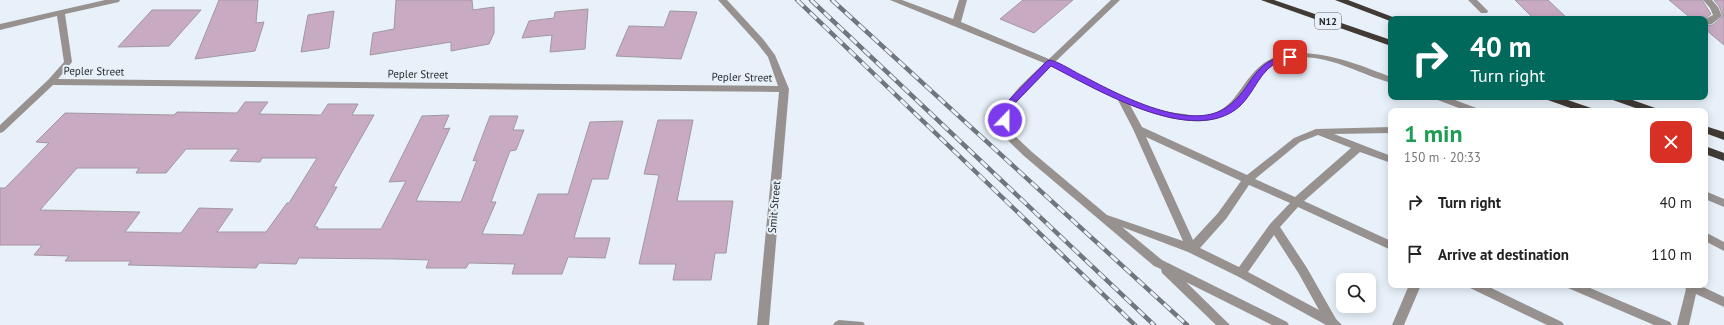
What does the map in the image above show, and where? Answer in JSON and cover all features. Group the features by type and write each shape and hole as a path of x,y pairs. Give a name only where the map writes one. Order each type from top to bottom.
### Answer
{"highway":[{"name":"N12","path":"1265,0 1388,42"},
{"name":"N12","path":"1338,0 1388,18"},
{"path":"1558,100 1581,108"},
{"path":"1623,100 1645,108"},
{"path":"1708,130 1724,136"},
{"path":"1709,151 1724,157"}],"street":[{"path":"0,27 116,0"},
{"path":"722,0 760,41 772,58 784,89"},
{"path":"894,0 956,23 1050,62 1122,99 1169,115 1198,119 1224,114 1238,103 1263,68 1278,59 1301,55 1330,59 1388,79"},
{"path":"956,23 964,0"},
{"path":"1116,0 1050,62 1009,105 1005,120 1011,137 1028,154 1158,263 1224,325"},
{"path":"1472,0 1484,11"},
{"path":"1706,0 1714,6 1718,16 1708,21"},
{"path":"0,130 51,82 68,62 61,13"},
{"name":"Pepler Street","path":"51,82 784,89"},
{"name":"Smit Street","path":"763,325 784,89"},
{"path":"1122,99 1138,129 1192,249"},
{"path":"1446,100 1468,108"},
{"path":"1138,129 1388,245"},
{"path":"1192,249 1222,216 1247,180 1297,140 1319,131 1388,130"},
{"path":"1319,131 1388,159"},
{"path":"1241,273 1274,227 1297,202 1359,147"},
{"path":"1709,151 1724,160"},
{"path":"1708,196 1724,203"},
{"path":"1100,215 1192,249 1241,273 1334,324"},
{"path":"1274,227 1334,324"},
{"path":"1708,238 1724,247"},
{"path":"1158,263 1283,325"},
{"path":"1398,325 1414,288"},
{"path":"1480,288 1558,325"},
{"path":"1579,288 1666,325"},
{"path":"1683,325 1690,288"},
{"path":"1694,288 1724,302"},
{"path":"839,325 859,325"}],"building":[{"path":"219,0 258,0 256,23 264,22 255,51 195,59"},
{"path":"396,0 472,0 473,10 494,7 494,33 489,44 451,51 451,42 370,55 373,33 394,29"},
{"path":"1023,0 1073,0 1034,33 1000,19"},
{"path":"1515,0 1548,0 1565,16 1531,16"},
{"path":"1669,0 1702,0 1711,14 1708,16 1688,16"},
{"path":"1714,0 1724,0 1724,45 1708,32 1708,26 1713,25 1723,16 1719,6"},
{"path":"588,9 585,49 550,52 552,35 522,38 529,21 554,18 555,12"},
{"path":"152,10 201,10 169,46 118,47"},
{"path":"334,11 329,48 301,52 308,15"},
{"path":"670,11 697,12 681,59 616,56 629,26 664,27"},
{"path":"245,102 268,102 259,114 321,115 328,104 358,104 352,115 374,115 333,187 337,187 314,227 318,227 317,229 381,229 406,181 389,182 422,116 449,115 443,129 450,128 416,201 461,202 477,160 473,161 490,116 518,116 513,130 524,130 516,150 510,151 491,202 496,202 482,234 523,235 538,194 568,194 590,122 623,121 608,179 592,179 574,238 610,238 605,258 568,257 562,274 512,274 515,264 469,263 466,268 426,268 429,260 396,259 299,258 296,264 259,263 256,268 128,265 131,261 65,261 69,256 34,255 42,245 0,245 0,188 5,188 49,143 36,142 65,113 174,115 177,112 237,113","holes":["186,149 239,149 230,161 260,162 262,158 317,158 289,203 287,203 266,232 217,232 233,209 199,208 181,233 125,232 140,212 40,210 77,168 139,168 136,173 166,173"]},
{"path":"658,120 693,120 677,201 733,201 726,253 715,253 711,280 673,280 676,264 639,264 659,175 644,174"}],"railway":[{"path":"797,0 1135,325"},
{"path":"811,0 1154,325"},
{"path":"832,0 1187,325"}],"route":[{"path":"1005,120 1009,105 1050,62 1122,99 1169,115 1198,119 1224,114 1238,103 1263,68 1278,59 1290,57"}]}
